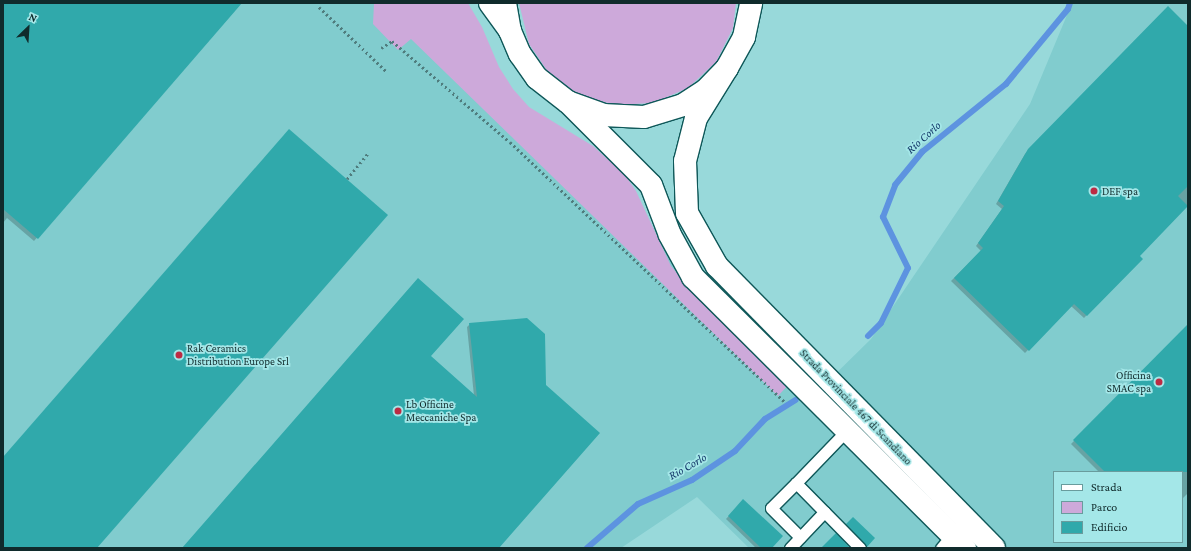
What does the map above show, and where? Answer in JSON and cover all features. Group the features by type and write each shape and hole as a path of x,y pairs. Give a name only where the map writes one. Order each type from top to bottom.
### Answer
{"main road":[{"path":"490,3 510,31 520,54 537,78 568,102 603,116 644,117 683,105 706,90 727,68 744,37 751,3"},
{"path":"505,3 510,31"},
{"name":"Strada Provinciale 467 di Scandiano","path":"727,68 696,118 685,161 687,213 717,266 994,548"},
{"name":"Strada Provinciale 467 di Scandiano","path":"568,102 651,185 670,235 693,277 848,429 953,544"}],"lane":[{"path":"800,537 772,508 848,429"},
{"path":"796,482 860,548"},
{"path":"790,548 824,512"}],"path":[{"path":"319,7 386,71"},
{"path":"382,48 392,41 510,142 777,395"},
{"path":"347,179 368,153"}],"shaded area":[{"path":"3,3 420,3 695,268 816,393 871,339 1030,104 1072,3 1188,3 1188,548 749,548 697,497 621,548 3,548"}],"green space":[{"path":"374,3 468,3 482,27 499,67 513,89 529,107 593,146 625,175 636,191 671,266 686,284 789,384 778,396 411,39 398,50 373,24"},
{"path":"519,3 736,3 733,28 716,62 688,88 653,103 615,105 579,95 548,72 529,44"}],"building":[{"path":"3,3 242,3 38,239 3,209"},
{"name":"DEF spa","path":"1168,6 1188,26 1188,186 1178,196 1188,206 1140,256 1143,259 1087,316 1074,304 1029,351 954,278 983,248 978,243 1004,206 998,201 1028,149"},
{"name":"Rak Ceramics Distribution Europe Srl","path":"289,129 388,215 97,548 3,548 3,457"},
{"name":"Lb Officine Meccaniche Spa","path":"418,278 464,319 431,356 477,397 469,323 527,318 545,334 546,385 600,433 499,548 182,548"},
{"name":"Officina SMAC spa","path":"1188,324 1188,472 1104,471 1073,440"},
{"path":"743,499 783,536 772,548 761,548 728,516"},
{"path":"853,517 875,538 867,547 846,524"},
{"path":"836,533 850,548 821,548"}],"waterway":[{"name":"Rio Corlo","path":"868,336 881,323 908,268 883,217 895,185 922,152 1006,84 1068,9 1070,3"},
{"name":"Rio Corlo","path":"587,548 638,504 692,480 735,451 765,419 796,400"}],"place":[{"name":"DEF spa","path":"1094,191"},
{"name":"Rak Ceramics Distribution Europe Srl","path":"179,355"},
{"name":"Officina SMAC spa","path":"1159,382"},
{"name":"Lb Officine Meccaniche Spa","path":"398,411"}]}
